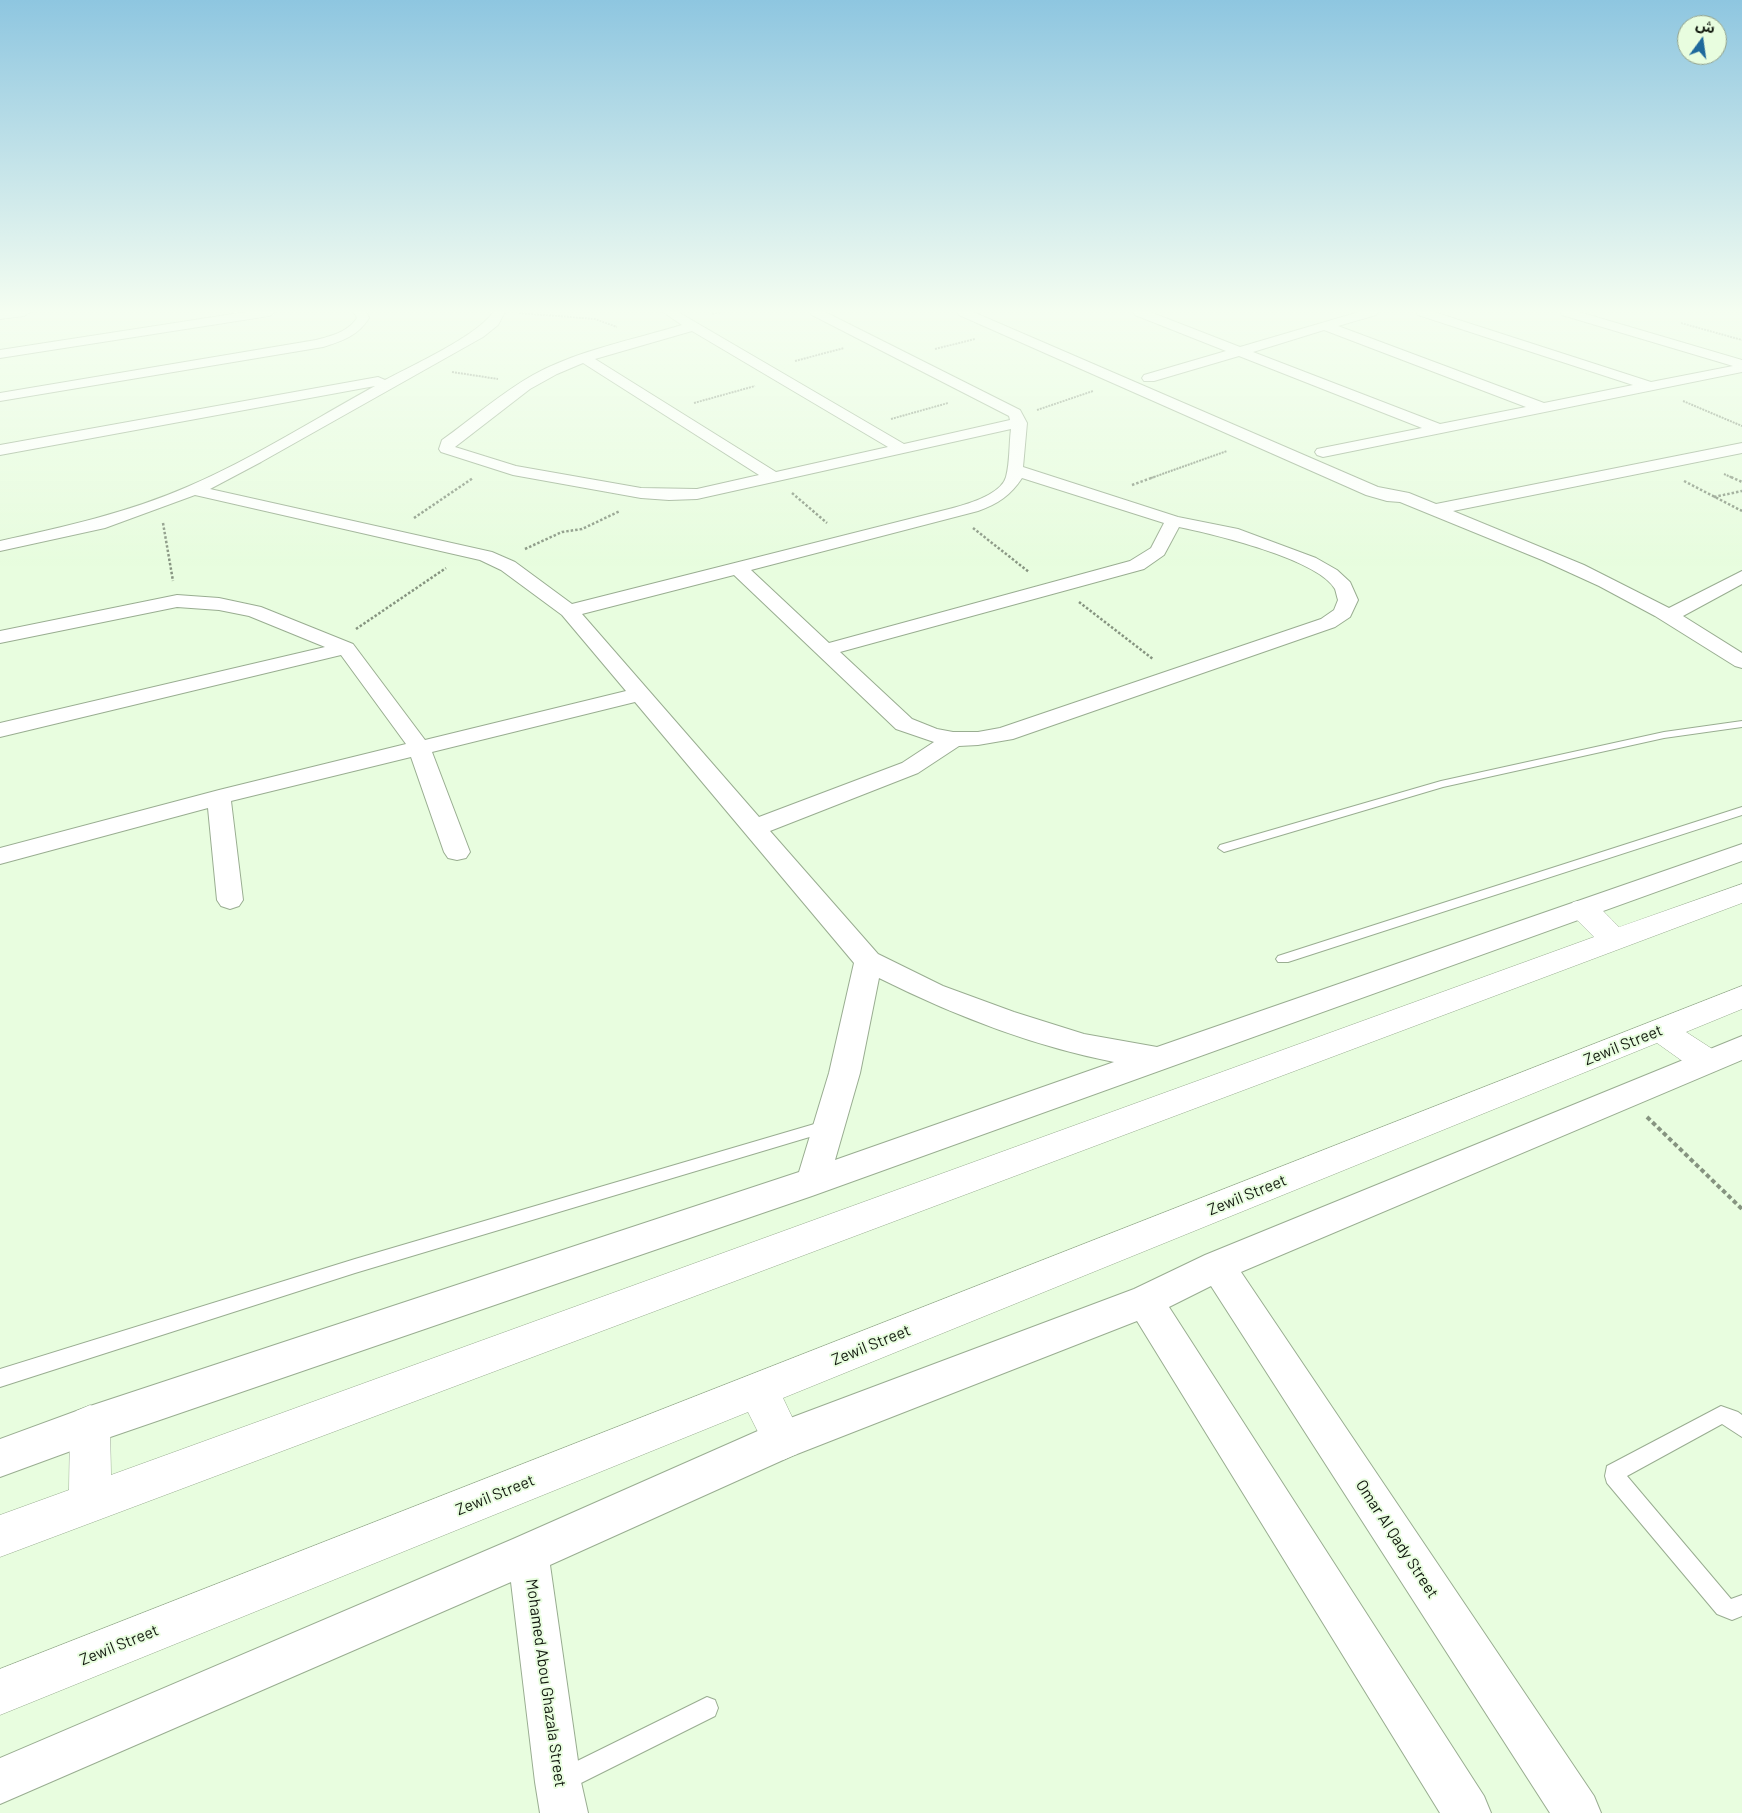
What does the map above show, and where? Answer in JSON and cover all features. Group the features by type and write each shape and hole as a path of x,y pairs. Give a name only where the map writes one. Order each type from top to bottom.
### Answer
{"main road":[{"path":"0,1536 1742,893"},
{"path":"1583,909 1615,940"},
{"name":"Zewil Street","path":"0,1692 1742,997"},
{"path":"1661,1030 1706,1061"},
{"path":"758,1390 783,1440"},
{"path":"90,1425 90,1502"}],"street":[{"path":"0,450 296,397"},
{"path":"0,546 99,524 194,490 255,459 365,397"},
{"path":"512,397 446,446 450,452 513,470 654,495 697,494 902,449 1018,420"},
{"path":"645,397 773,477"},
{"path":"814,397 902,449"},
{"path":"569,611 955,513 982,505 994,499 1010,485 1015,470 1018,420 1011,410 985,397"},
{"path":"1156,397 1372,491 1387,496 1403,497 1549,556 1625,591 1670,615 1742,662"},
{"path":"1356,397 1439,429"},
{"path":"1513,397 1543,408"},
{"path":"1350,464 1319,450 1439,429 1598,397"},
{"path":"266,402 335,413"},
{"path":"1434,510 1742,448"},
{"path":"737,567 904,724 925,734 952,740 980,740 1005,734 1328,623 1343,613 1348,600 1343,586 1330,574 1310,562 1232,533 1174,522 1015,470"},
{"path":"1385,480 1402,490 1405,495 1403,497"},
{"path":"194,490 500,561 569,611 868,961 933,993 1006,1021 1084,1045 1160,1059"},
{"path":"825,650 1137,565 1158,551 1174,522"},
{"path":"1670,615 1742,577"},
{"path":"0,637 177,601 219,604 254,611 341,646 419,747 457,852"},
{"path":"0,730 341,646"},
{"path":"0,856 219,797 639,694"},
{"path":"754,828 910,768 952,740"},
{"path":"219,797 230,900"},
{"path":"0,1458 90,1425 812,1182 1742,852"},
{"path":"812,1182 850,1057 868,961"},
{"path":"0,1781 528,1554 783,1440 1145,1301 1217,1266 1742,1047"},
{"name":"Omar Al Qady Street","path":"1217,1266 1577,1813"},
{"path":"1145,1301 1467,1813"},
{"name":"Mohamed Abou Ghazala Street","path":"528,1554 561,1798"}],"lane":[{"path":"1224,848 1441,784 1655,737 1742,724"},
{"path":"1283,959 1742,812"},
{"path":"0,1378 355,1266 830,1125"},
{"path":"1742,1428 1732,1418 1721,1415 1614,1473 1614,1476 1724,1607 1732,1610 1742,1605"},
{"path":"561,1798 708,1708"}],"path":[{"path":"668,411 718,397"},
{"path":"864,426 971,397"},
{"path":"1018,420 1082,397"},
{"path":"1674,397 1742,426"},
{"path":"1099,497 1256,440"},
{"path":"389,535 492,465"},
{"path":"1652,465 1742,511"},
{"path":"773,477 847,540"},
{"path":"1714,497 1742,491"},
{"path":"500,561 562,532 582,529 654,495"},
{"path":"159,504 177,601"},
{"path":"955,513 1175,676"},
{"path":"341,646 470,553"},
{"path":"1625,1096 1742,1209"}]}
